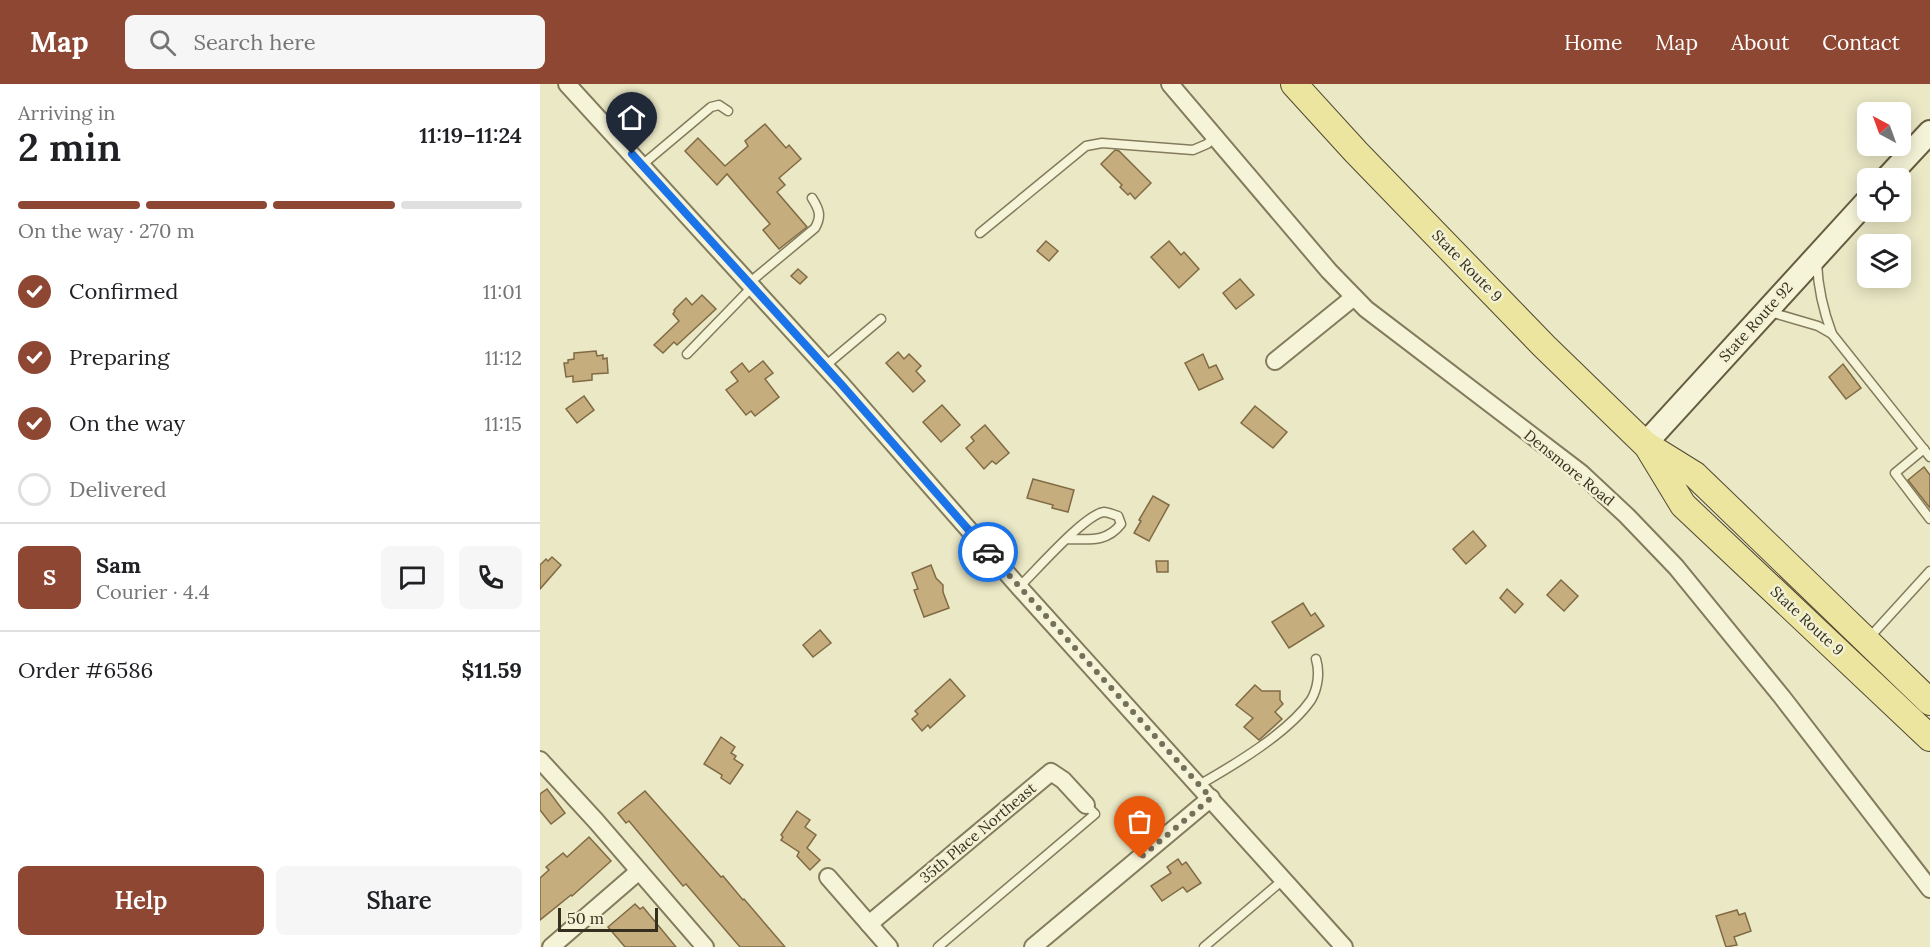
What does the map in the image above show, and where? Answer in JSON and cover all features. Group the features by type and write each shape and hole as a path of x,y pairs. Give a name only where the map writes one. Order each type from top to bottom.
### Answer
{"main road":[{"name":"State Route 9","path":"1294,84 1356,152 1536,337 1646,444 1695,475 1930,702"},
{"path":"1897,168 1928,135"},
{"name":"State Route 92","path":"1646,444 1857,212"},
{"name":"State Route 9","path":"1646,444 1683,505 1930,738"}],"street":[{"path":"567,84 825,366 1019,587 1344,947"},
{"name":"Densmore Road","path":"1170,84 1329,271 1354,297 1375,316 1581,473 1628,516 1676,567 1782,697 1930,889"},
{"path":"1275,362 1354,297"},
{"path":"540,760 705,947"},
{"name":"35th Place Northeast","path":"869,924 1051,772 1063,780 1086,805"},
{"path":"1033,947 1211,798"},
{"path":"551,947 639,871"},
{"path":"828,877 889,947"}],"lane":[{"path":"642,165 711,107 720,105 728,111"},
{"path":"980,233 1086,146 1102,143 1193,150 1215,138"},
{"path":"687,354 750,285 815,228 820,219 820,212 812,198"},
{"path":"1816,256 1818,290 1823,312 1832,334 1927,453 1895,473 1930,519"},
{"path":"1766,311 1811,324 1832,334"},
{"path":"825,366 882,320"},
{"path":"1019,587 1080,525 1095,515 1105,512 1118,516 1121,524 1114,533 1106,538 1067,539"},
{"path":"1867,641 1930,570"},
{"path":"1199,785 1252,753 1280,731 1304,707 1316,690 1318,678 1316,659"},
{"path":"938,947 1095,814 1086,805"},
{"path":"1204,947 1284,879"}],"building":[{"path":"765,124 786,148 789,145 801,159 779,178 785,185 777,192 807,227 779,249 763,230 770,224 727,174 717,185 685,151 698,138 725,166 748,146 745,141"},
{"path":"1115,150 1119,151 1151,183 1135,199 1120,187 1122,185 1101,164"},
{"path":"1046,241 1058,251 1049,261 1037,251"},
{"path":"1169,241 1181,255 1184,252 1199,269 1179,288 1151,257"},
{"path":"798,269 807,277 800,284 791,276"},
{"path":"1240,279 1254,295 1236,309 1223,293"},
{"path":"702,295 716,309 677,345 674,342 663,353 654,345 679,321 673,314 674,310 686,298 692,305"},
{"path":"596,351 597,356 603,355 603,359 607,358 608,373 592,374 592,380 573,382 573,376 566,377 564,363 574,359 574,353"},
{"path":"898,352 904,359 909,354 921,366 916,371 925,381 913,392 886,363"},
{"path":"1203,354 1209,368 1216,365 1223,379 1199,390 1185,363"},
{"path":"763,361 773,373 765,379 779,397 755,416 751,411 746,415 726,390 738,381 731,372 742,363 749,372"},
{"path":"1843,364 1861,388 1846,399 1829,377"},
{"path":"584,396 594,410 577,423 566,409"},
{"path":"942,405 960,425 941,442 923,422"},
{"path":"1255,406 1287,432 1273,448 1241,423"},
{"path":"985,425 1009,453 996,464 992,461 984,469 966,448 974,441 971,437"},
{"path":"1924,467 1930,475 1930,508 1908,480"},
{"path":"1033,479 1074,490 1068,512 1027,498"},
{"path":"1153,496 1169,505 1149,541 1134,533"},
{"path":"1473,531 1486,546 1466,564 1453,549"},
{"path":"552,557 561,565 540,589 540,565"},
{"path":"1156,561 1168,561 1168,572 1157,572"},
{"path":"931,565 936,578 943,585 949,608 924,617 914,590 918,589 912,573"},
{"path":"1561,580 1578,596 1564,611 1547,595"},
{"path":"1507,589 1523,604 1515,613 1500,598"},
{"path":"1303,603 1311,616 1315,613 1324,626 1289,648 1272,622"},
{"path":"820,630 831,643 813,657 803,645"},
{"path":"950,679 965,696 930,728 928,725 922,731 912,719 918,714 915,711"},
{"path":"1255,685 1262,691 1280,691 1280,700 1283,704 1275,712 1282,719 1259,740 1244,727 1253,718 1236,705"},
{"path":"721,737 735,747 731,753 736,756 734,759 743,765 730,784 721,778 722,775 704,764"},
{"path":"547,789 565,813 551,824 540,810 540,794"},
{"path":"645,791 785,947 740,947 686,884 683,886 629,821 626,823 618,813"},
{"path":"797,811 810,820 805,827 816,835 807,848 820,860 810,870 797,856 799,852 781,840 783,837 781,835"},
{"path":"589,837 611,861 572,896 540,920 540,878 549,870 546,867 563,853 567,857"},
{"path":"1178,859 1182,865 1186,862 1201,883 1187,892 1183,887 1162,901 1151,886 1171,873 1167,867"},
{"path":"635,904 640,909 643,907 676,947 625,947 608,927"},
{"path":"1737,910 1739,915 1745,913 1751,931 1734,937 1737,945 1726,947 1716,916"}],"way so far":[{"path":"988,552 1211,798 1140,858"}],"route":[{"path":"632,154 841,384 988,552"}]}
